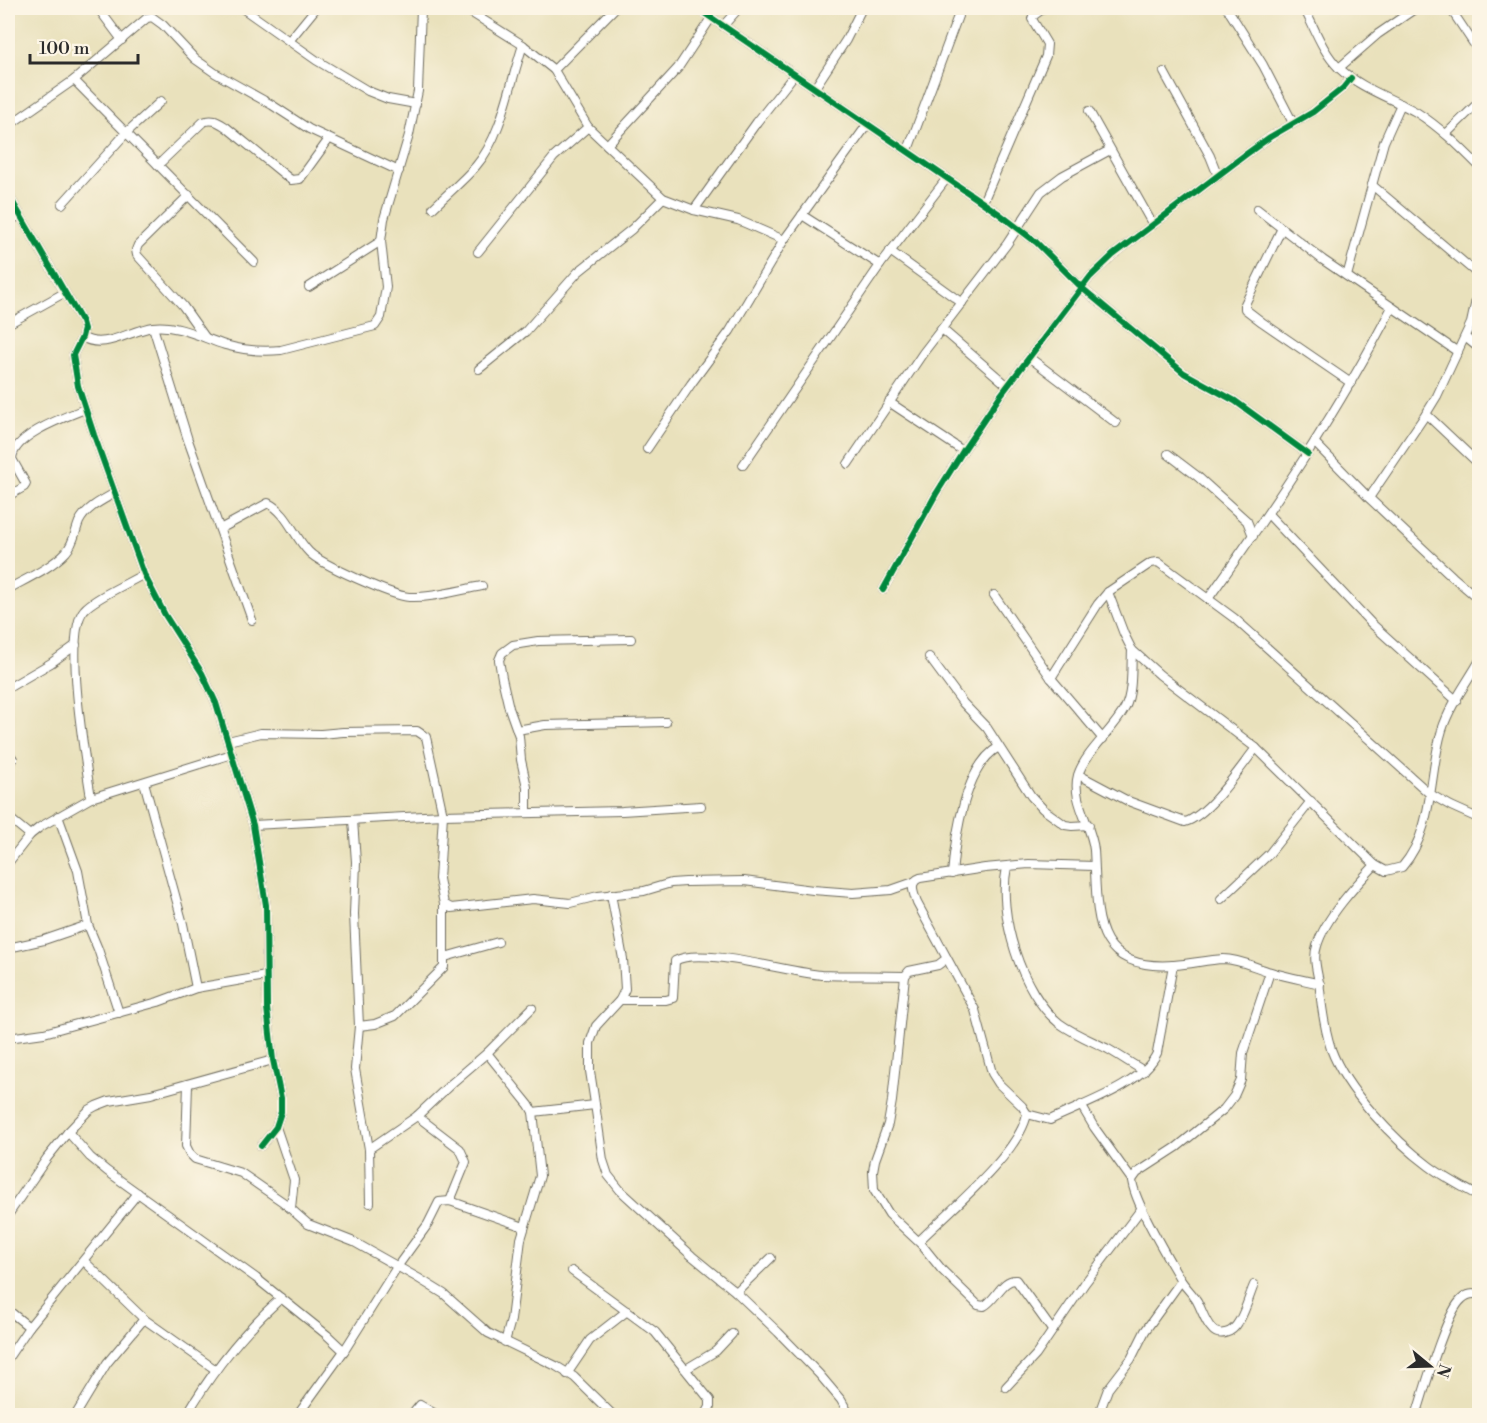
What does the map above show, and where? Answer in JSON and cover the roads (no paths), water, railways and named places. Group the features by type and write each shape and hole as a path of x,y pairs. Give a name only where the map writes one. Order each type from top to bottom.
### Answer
{"street":[{"path":"98,8 122,40"},
{"path":"242,8 316,60 368,91 388,99 416,104"},
{"path":"289,41 316,8"},
{"path":"82,337 89,342 102,343 153,327 164,327 205,337 226,345 267,351 281,350 375,326 381,317 386,287 381,241 384,219 416,104 420,75 422,8"},
{"path":"464,8 523,45 554,70 588,127 663,198 694,210 738,219 784,240"},
{"path":"554,70 615,8"},
{"path":"697,8 867,125 908,150 1017,227 1036,242 1082,288 1184,373 1235,401 1308,454"},
{"path":"723,26 739,8"},
{"path":"814,89 846,40 862,8"},
{"path":"908,150 961,8"},
{"path":"982,202 1046,56 1047,44 1032,19 1044,8"},
{"path":"1227,8 1263,65 1293,123"},
{"path":"1304,8 1328,55 1339,68 1351,78 1427,119 1479,166"},
{"path":"1339,68 1378,34 1416,8"},
{"path":"1450,8 1479,53"},
{"path":"8,126 74,80 147,18 155,18 195,60 216,74 272,105 309,129 399,171"},
{"path":"607,145 678,68 711,18"},
{"path":"433,208 476,166 486,151 498,124 523,45"},
{"path":"1164,72 1210,156 1218,176"},
{"path":"694,210 794,75"},
{"path":"883,590 936,494 963,451 1008,386 1102,264 1253,149 1313,112 1343,88 1351,78"},
{"path":"74,80 254,262"},
{"path":"62,204 127,132 161,101"},
{"path":"1446,134 1479,101"},
{"path":"1347,276 1384,142 1401,104"},
{"path":"1089,111 1153,225"},
{"path":"158,165 203,122 208,120 215,120 226,127 291,180 296,181 306,172 329,139"},
{"path":"647,449 730,331 784,240 867,125"},
{"path":"478,252 554,157 588,127"},
{"path":"848,464 889,402 1007,243 1041,192 1050,184 1110,150"},
{"path":"743,465 880,265 947,178"},
{"path":"1372,185 1428,230 1479,276"},
{"path":"8,194 82,322 84,329 82,337 73,355 78,386 85,409 144,574 165,615 202,673 216,703 253,825 266,905 266,976 273,1060 281,1098 281,1113 276,1127 261,1146"},
{"path":"189,195 138,245 136,250 137,255 183,306 205,337"},
{"path":"479,369 526,331 578,272 632,229 663,198"},
{"path":"1257,209 1347,276 1458,351"},
{"path":"8,223 19,215"},
{"path":"802,215 880,265"},
{"path":"1282,228 1245,304 1245,309 1351,383"},
{"path":"309,287 381,241"},
{"path":"890,251 962,303"},
{"path":"1369,498 1437,396 1471,323 1479,282"},
{"path":"8,324 64,293"},
{"path":"1208,599 1308,454 1351,383 1392,307"},
{"path":"153,327 181,419 252,620"},
{"path":"942,329 1008,386"},
{"path":"1465,337 1479,349"},
{"path":"1030,358 1116,423"},
{"path":"889,402 963,451"},
{"path":"8,496 26,484 12,459 14,451 27,437 48,424 85,409"},
{"path":"1426,414 1479,465"},
{"path":"1315,442 1369,498 1479,600"},
{"path":"1168,454 1197,476 1247,521 1253,536"},
{"path":"8,589 58,559 73,542 84,515 93,506 115,494"},
{"path":"220,529 268,503 282,515 308,552 326,563 396,595 411,597 482,586"},
{"path":"1268,514 1371,623 1457,700"},
{"path":"1247,521 1261,524"},
{"path":"1051,678 1108,592 1154,562 1158,562 1254,636 1430,794 1479,819"},
{"path":"91,798 78,691 76,645 80,616 87,607 144,574"},
{"path":"1108,592 1132,650 1160,675 1256,748 1376,865 1386,871 1396,870 1407,862 1426,821 1442,732 1479,660"},
{"path":"994,595 1051,678 1103,739"},
{"path":"527,812 527,787 518,730 509,708 499,660 506,649 519,643 631,639"},
{"path":"8,688 51,663 76,645"},
{"path":"1132,650 1128,700 1115,725 1079,774 1077,791 1092,837 1097,915 1109,945 1125,960 1139,964 1173,965 1231,960 1320,984"},
{"path":"929,657 963,703 987,728 1018,780 1043,809 1065,825 1089,825"},
{"path":"518,730 545,725 666,722"},
{"path":"228,741 261,733 417,731 426,737 444,815 439,879 444,904 444,967 395,1016 375,1024 359,1026"},
{"path":"952,874 957,831 969,788 987,755 999,747"},
{"path":"1079,774 1128,801 1185,822 1208,807 1256,748"},
{"path":"8,863 30,835 91,798 232,754"},
{"path":"144,783 183,924 196,988"},
{"path":"1221,899 1269,854 1311,801"},
{"path":"253,825 444,815 622,811 701,806"},
{"path":"58,816 78,871 88,925 119,1013"},
{"path":"8,817 30,835"},
{"path":"353,820 356,862 354,925 359,1026 356,1069 369,1149 370,1203"},
{"path":"444,904 451,908 533,899 570,903 611,894 644,891 671,884 717,881 744,881 853,893 891,890 920,878 1007,867 1056,864 1094,866"},
{"path":"1376,865 1352,889 1318,940 1315,958 1331,1049 1356,1094 1429,1166 1479,1197"},
{"path":"1007,867 1004,881 1013,944 1036,996 1060,1023 1143,1071"},
{"path":"914,882 912,886 917,903 975,1010 992,1073 999,1084 1022,1106 1027,1114 1050,1120 1123,1085 1153,1062 1157,1053 1173,965"},
{"path":"611,894 625,982 620,1000 600,1020 592,1034 590,1071 603,1160 608,1174 620,1190 692,1257 736,1292 819,1374 841,1400 849,1415"},
{"path":"8,948 44,940 88,925"},
{"path":"445,957 498,942"},
{"path":"620,1000 673,998 675,962 698,955 822,975 905,976"},
{"path":"946,959 938,965 909,971 905,976 892,1101 888,1124 875,1160 872,1181 876,1196 889,1214 919,1241 942,1270 981,1306 991,1303 1010,1280 1016,1280 1052,1330"},
{"path":"1132,1180 1137,1173 1178,1147 1224,1109 1234,1096 1241,1080 1244,1053 1270,972"},
{"path":"8,1038 44,1033 119,1013 196,988 266,976"},
{"path":"369,1149 417,1116 487,1053 532,1008"},
{"path":"487,1053 533,1112 540,1176 521,1239 511,1320 505,1342"},
{"path":"10,1209 46,1158 68,1132 96,1106 188,1084 273,1060"},
{"path":"188,1084 186,1146 190,1154 202,1161 241,1173 291,1208 308,1224 354,1242 444,1294 488,1333 567,1374 614,1416"},
{"path":"533,1112 595,1105"},
{"path":"1081,1105 1132,1180 1142,1208 1181,1281 1197,1302 1211,1328 1217,1333 1231,1331 1239,1323 1254,1285"},
{"path":"919,1241 995,1167 1023,1126 1027,1114"},
{"path":"417,1116 460,1149 464,1156 466,1162 450,1201"},
{"path":"276,1127 294,1180 291,1208"},
{"path":"68,1132 90,1157 281,1298 327,1335 344,1352"},
{"path":"8,1358 29,1327 138,1193"},
{"path":"298,1415 344,1352 397,1267 420,1236 439,1202 450,1201 524,1227"},
{"path":"1006,1387 1036,1355 1085,1283 1142,1208"},
{"path":"736,1292 771,1258"},
{"path":"84,1261 144,1319 216,1370"},
{"path":"572,1271 656,1332 710,1400 710,1407 705,1416"},
{"path":"1098,1416 1108,1389 1131,1359 1146,1331 1181,1281"},
{"path":"1416,1416 1446,1323 1460,1300 1466,1296 1479,1295"},
{"path":"186,1416 197,1396 252,1324 281,1298"},
{"path":"8,1310 29,1327"},
{"path":"567,1374 590,1340 627,1311"},
{"path":"75,1416 107,1363 144,1319"},
{"path":"686,1370 716,1351 732,1334"},
{"path":"411,1416 420,1405 439,1416"}]}
